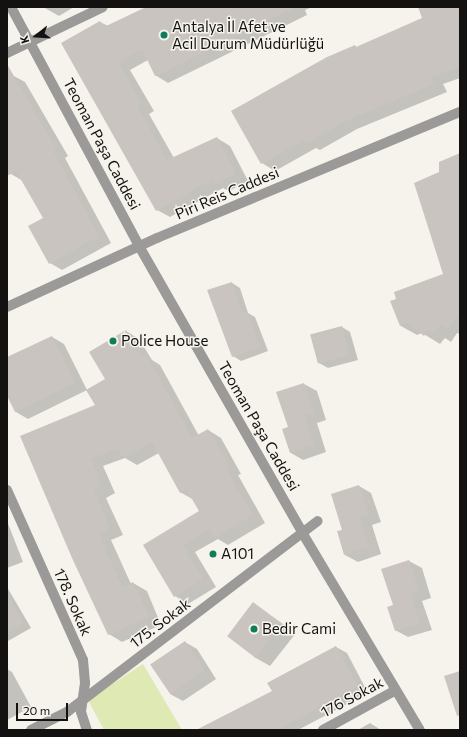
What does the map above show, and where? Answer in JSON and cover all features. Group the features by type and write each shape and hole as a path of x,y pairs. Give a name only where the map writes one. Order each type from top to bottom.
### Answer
{"street":[{"name":"Teoman Paşa Caddesi","path":"11,7 139,246 303,534 420,730"},
{"path":"7,53 103,7"},
{"name":"Piri Reis Caddesi","path":"7,307 139,246 460,112"},
{"name":"178. Sokak","path":"7,490 83,660 83,699 81,712 87,730"},
{"name":"175. Sokak","path":"31,730 67,712 303,534 318,521"},
{"name":"176 Sokak","path":"322,730 396,690"}],"green space":[{"path":"143,664 182,730 104,730 88,700"}],"building":[{"path":"146,7 296,7 155,76 142,49 118,62 141,103 137,106 167,160 217,137 236,174 215,184 213,179 156,211 61,43 100,21 104,27"},
{"path":"418,7 460,7 460,67 431,77 434,84 343,122 306,144 304,140 261,164 231,111 327,57 355,45 356,47 422,18"},
{"path":"7,64 56,149 53,151 99,236 49,264 28,226 43,218 16,171 7,176"},
{"path":"460,153 460,315 448,328 441,324 434,334 428,330 424,336 408,323 400,326 390,301 396,299 394,292 443,274 414,183 439,172 439,162"},
{"path":"232,282 242,313 247,311 260,347 232,357 207,290"},
{"path":"342,326 350,355 318,364 310,335"},
{"path":"126,330 143,358 147,356 192,438 208,429 229,466 225,468 253,515 214,538 209,529 183,545 203,579 174,597 143,545 199,511 186,489 180,493 152,442 123,458 118,448 91,459 102,486 94,490 110,528 98,533 122,587 133,582 149,617 108,635 72,558 20,436 95,405 86,390 105,379 89,352"},
{"path":"52,336 75,383 15,412 7,396 7,357"},
{"path":"304,383 314,413 305,416 314,445 290,453 282,429 288,427 276,392"},
{"path":"359,485 369,515 360,518 369,547 344,555 337,531 342,530 331,494"},
{"path":"409,560 419,591 410,594 420,623 395,631 387,607 393,605 381,569"},
{"path":"7,594 23,623 7,632"},
{"name":"Bedir Cami","path":"253,602 281,623 255,657 227,636"},
{"path":"185,641 205,671 170,694 150,664"},
{"path":"336,646 358,686 277,730 196,730 272,691 267,683"},
{"path":"460,671 460,715 457,716 444,676"}],"place":[{"name":"Antalya İl Afet ve Acil Durum Müdürlüğü","path":"164,35"},
{"name":"Police House","path":"113,341"},
{"name":"A101","path":"213,554"},
{"name":"Bedir Cami","path":"254,629"}]}
